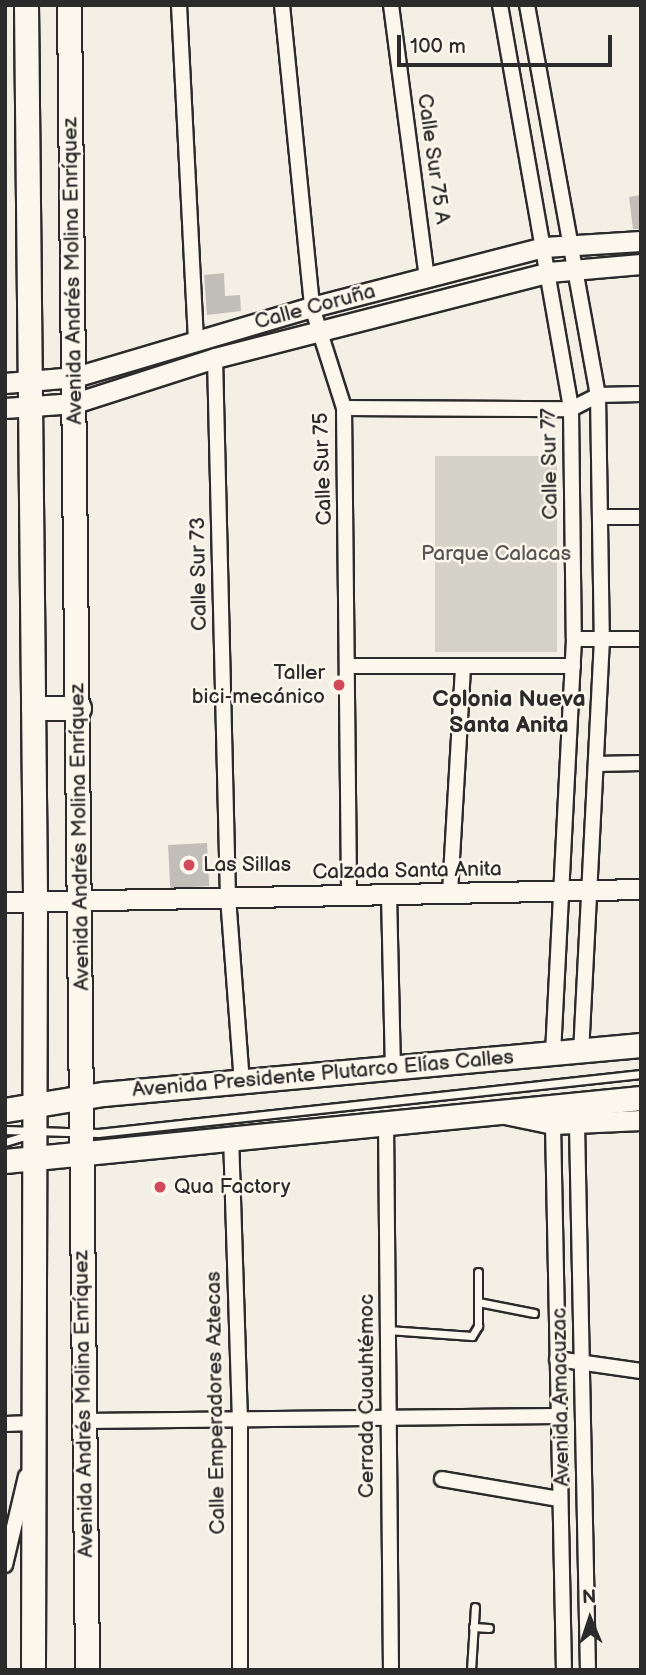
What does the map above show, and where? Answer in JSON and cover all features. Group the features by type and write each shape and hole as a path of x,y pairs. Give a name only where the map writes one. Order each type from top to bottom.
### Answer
{"main road":[{"name":"Avenida Andrés Molina Enríquez","path":"26,5 36,1104 33,1670"},
{"name":"Avenida Andrés Molina Enríquez","path":"69,5 82,900 87,1670"},
{"path":"33,708 79,708"},
{"name":"Avenida Presidente Plutarco Elías Calles","path":"5,1110 82,1097 641,1045"},
{"path":"5,1161 36,1157 82,1142 231,1135 641,1098"}],"street":[{"path":"179,5 196,339"},
{"name":"Calle Sur 75","path":"282,5 312,307 317,331 344,408 349,895"},
{"name":"Calle Sur 75 A","path":"391,5 427,277"},
{"name":"Calle Sur 77","path":"500,5 572,409 574,639 564,892 553,1053"},
{"path":"527,5 598,395 602,639 582,1051"},
{"name":"Calle Coruña","path":"5,383 30,383 75,377 196,339 544,247 570,243 641,241"},
{"name":"Calle Coruña","path":"5,408 75,403 215,358 549,272 641,264"},
{"name":"Calle Sur 73","path":"215,358 228,897 242,1082"},
{"path":"344,408 572,409 598,395 641,394"},
{"path":"601,517 641,517"},
{"path":"574,639 641,639"},
{"path":"346,666 573,666"},
{"path":"450,893 463,666"},
{"path":"597,764 641,762"},
{"name":"Calzada Santa Anita","path":"5,902 641,889"},
{"path":"389,894 393,1068"},
{"path":"492,1110 514,1119 553,1124 641,1120"},
{"name":"Cerrada Cuauhtémoc","path":"386,1121 391,1670"},
{"name":"Avenida Amacuzac","path":"553,1124 564,1670"},
{"name":"Avenida Amacuzac","path":"577,1124 588,1670"},
{"name":"Calle Emperadores Aztecas","path":"231,1135 240,1420 240,1670"},
{"path":"557,1359 641,1371"},
{"path":"84,1421 558,1416"},
{"path":"5,1424 33,1423"},
{"path":"5,1565 33,1447"},
{"path":"442,1479 559,1499"}],"lane":[{"path":"5,1130 82,1142 641,1074"},
{"path":"5,1142 36,1133"},
{"path":"387,1330 472,1336 478,1326 478,1272"},
{"path":"478,1302 534,1313"},
{"path":"471,1670 475,1607"},
{"path":"473,1627 489,1628"}],"green space":[{"name":"Parque Calacas","path":"435,456 557,456 557,652 435,652"}],"building":[{"path":"641,195 641,229 633,229 629,197"},
{"path":"224,273 225,296 240,295 241,311 207,315 204,275"},
{"name":"Las Sillas","path":"207,843 209,886 170,888 168,845"}],"place":[{"name":"Taller bici-mecánico","path":"339,685"},
{"name":"Las Sillas","path":"189,865"},
{"name":"Qua Factory","path":"160,1187"}],"district":[{"name":"Colonia Nueva Santa Anita","path":"509,712"}]}
